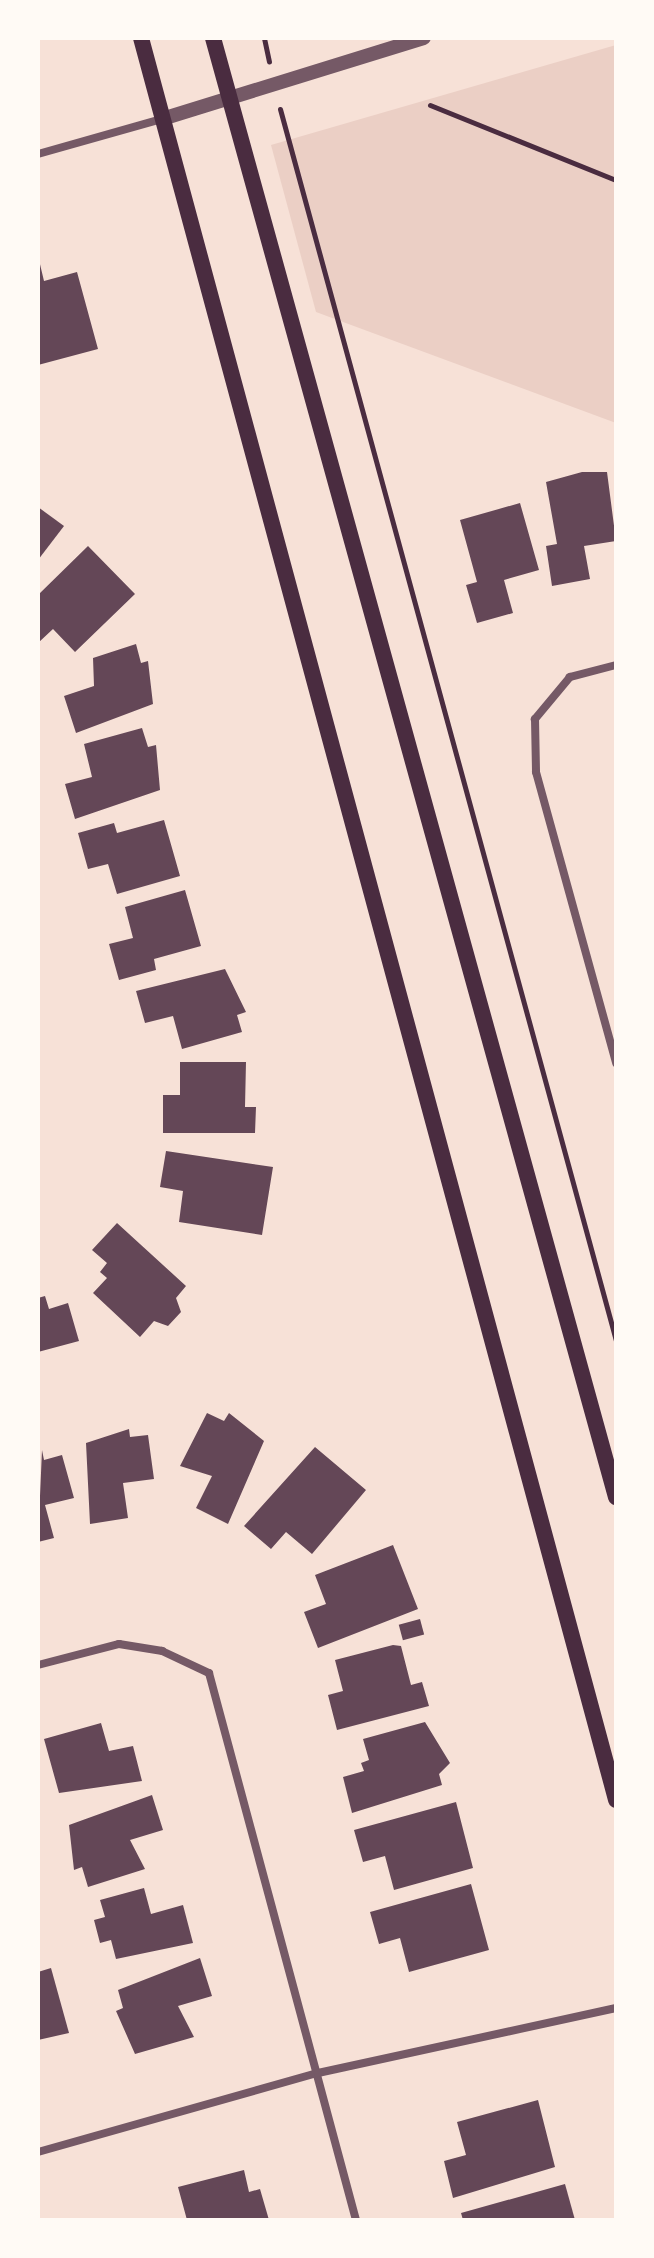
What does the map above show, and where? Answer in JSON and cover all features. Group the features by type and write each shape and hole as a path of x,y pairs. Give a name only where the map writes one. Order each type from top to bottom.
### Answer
{"main road":[{"path":"141,38 616,1800"},
{"path":"213,38 228,102 616,1497"}],"street":[{"path":"38,154 228,102 424,38"},
{"path":"616,665 570,677 535,719 536,772 616,1063"},
{"path":"38,1665 119,1644 162,1651 209,1673 356,2220"},
{"path":"38,2152 318,2073 616,2008"}],"path":[{"path":"264,38 274,87 616,1341"},
{"path":"430,105 616,180"}],"shaded area":[{"path":"616,45 616,423 316,312 271,145"}],"building":[{"path":"39,260 44,281 77,272 98,349 38,365"},
{"path":"582,472 607,472 616,541 584,546 590,579 552,586 546,546 557,544 546,482"},
{"path":"520,503 539,570 504,580 513,613 477,623 466,585 477,582 460,520"},
{"path":"38,507 64,526 38,560"},
{"path":"88,546 135,594 75,652 53,629 38,643 38,595"},
{"path":"136,644 141,663 148,661 153,704 76,733 64,696 94,686 93,658"},
{"path":"142,728 148,747 156,745 160,790 75,819 65,784 92,777 84,744"},
{"path":"164,820 180,876 117,894 108,864 88,869 78,833 114,823 117,833"},
{"path":"185,890 201,946 154,959 156,970 119,980 109,944 133,938 125,907"},
{"path":"225,969 246,1012 237,1015 242,1032 182,1049 173,1016 145,1023 136,991"},
{"path":"180,1062 246,1062 245,1107 256,1107 255,1133 163,1133 163,1095 180,1095"},
{"path":"166,1151 273,1167 262,1235 179,1222 183,1191 160,1187"},
{"path":"117,1223 186,1286 176,1298 181,1312 168,1326 154,1321 140,1337 93,1293 107,1278 100,1272 107,1263 92,1250"},
{"path":"45,1296 49,1309 68,1303 79,1341 38,1352 38,1298"},
{"path":"207,1413 224,1421 229,1413 264,1441 228,1524 196,1508 212,1476 180,1466"},
{"path":"129,1429 130,1437 148,1435 154,1479 123,1483 128,1518 90,1524 86,1443"},
{"path":"315,1447 366,1490 312,1554 286,1532 271,1549 244,1526"},
{"path":"42,1450 44,1460 62,1455 74,1498 45,1505 54,1538 38,1542"},
{"path":"393,1545 418,1609 318,1648 304,1612 326,1604 315,1575"},
{"path":"420,1619 424,1634 403,1640 399,1625"},
{"path":"393,1645 401,1646 411,1685 422,1682 429,1706 337,1730 328,1695 343,1691 335,1660"},
{"path":"425,1722 450,1763 439,1774 442,1785 352,1813 343,1777 364,1771 361,1763 369,1760 363,1739"},
{"path":"101,1723 109,1751 133,1746 142,1781 59,1793 44,1739"},
{"path":"152,1795 163,1830 130,1840 145,1869 88,1887 82,1867 74,1870 69,1825"},
{"path":"456,1802 473,1868 394,1890 385,1856 363,1862 354,1830"},
{"path":"471,1884 489,1950 409,1972 400,1938 379,1944 370,1912"},
{"path":"144,1888 151,1914 183,1905 193,1943 116,1959 111,1940 100,1943 94,1920 105,1917 100,1900"},
{"path":"200,1958 212,1996 178,2006 194,2037 135,2054 116,2011 123,2008 118,1990"},
{"path":"51,1968 69,2033 38,2040 38,1972"},
{"path":"538,2100 555,2167 453,2198 444,2161 466,2155 457,2122"},
{"path":"244,2170 249,2192 260,2189 269,2220 187,2220 178,2187"},
{"path":"565,2184 575,2220 463,2220 461,2213"}]}
